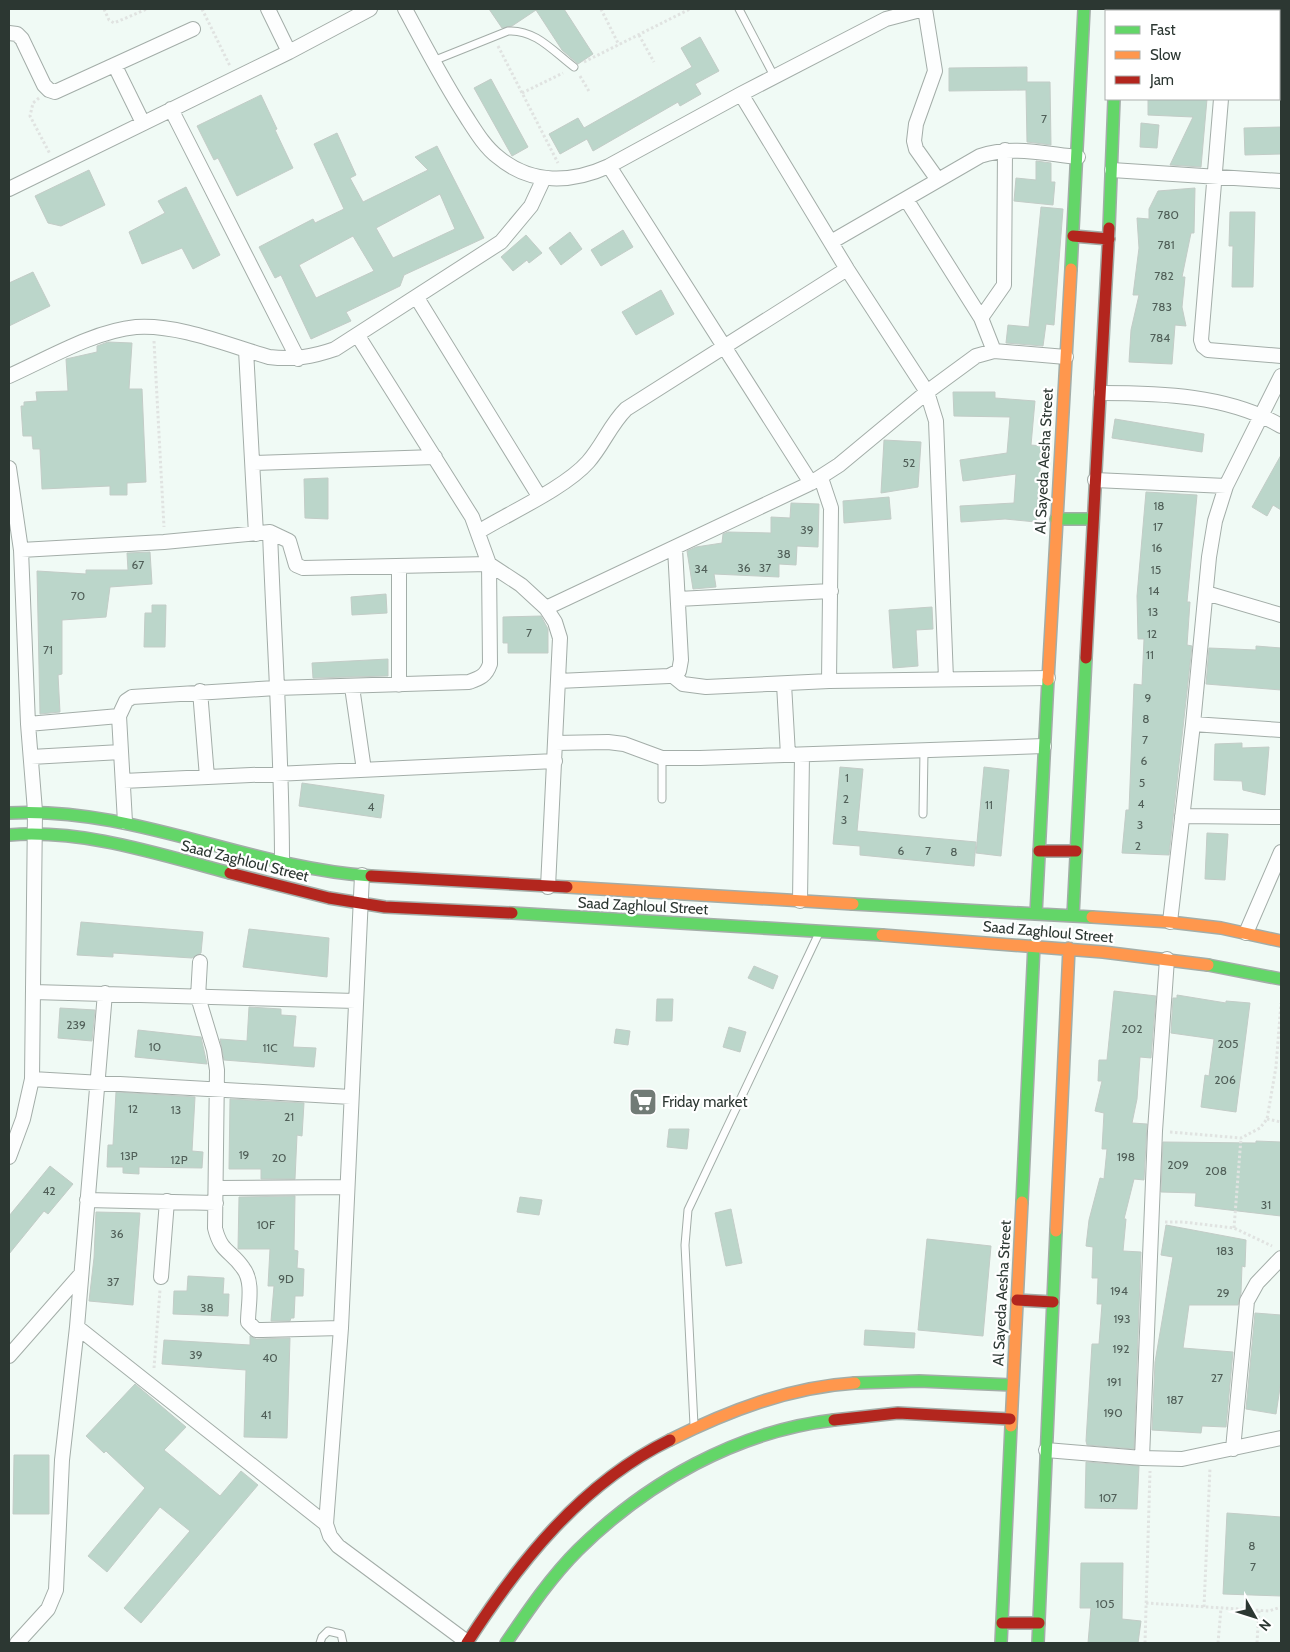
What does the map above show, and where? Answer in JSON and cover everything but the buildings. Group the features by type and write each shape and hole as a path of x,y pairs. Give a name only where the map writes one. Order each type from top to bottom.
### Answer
{"street":[{"path":"268,9 289,52"},
{"path":"9,189 289,52 370,9"},
{"path":"404,9 433,61 481,138 498,157 520,171 544,178 566,179 588,175 609,166 774,76 898,12 925,9 935,71 916,124 914,141 916,149 938,180"},
{"name":"Al Sayeda Aesha Street","path":"1036,914 1056,518 1078,156 1084,9"},
{"path":"9,33 17,34 22,39 49,90 62,91 192,29"},
{"path":"115,66 143,123"},
{"path":"741,94 831,242 927,392 936,421 946,679"},
{"path":"1073,916 1109,239 1114,100"},
{"path":"1221,100 1201,340 1203,346 1208,350 1281,356"},
{"path":"171,109 298,359"},
{"path":"981,318 1004,285 1005,150"},
{"path":"831,242 980,156 1005,150 1078,156"},
{"path":"609,166 725,346 816,481 831,508 828,681"},
{"path":"1112,170 1281,181"},
{"path":"9,376 102,334 136,328 170,329 269,357 298,359 312,357 335,349 417,298 501,242 531,206 544,178"},
{"path":"906,199 981,318 994,352"},
{"path":"1073,236 1109,239"},
{"path":"478,532 572,476 588,462 611,426 626,409 848,269"},
{"path":"417,298 539,496"},
{"path":"125,822 119,716 126,701 132,697 200,691 469,682 482,678 488,672 490,664 489,564 478,532 464,502 358,336"},
{"path":"246,350 253,463 263,533 276,688 282,774 282,862"},
{"path":"546,608 816,481 839,465 927,392 976,356 994,352 1066,357"},
{"path":"1170,922 1212,539 1226,486 1281,376"},
{"path":"1101,392 1156,393 1209,401 1262,415 1281,426"},
{"path":"253,463 436,457"},
{"path":"9,468 21,550 28,724 34,812 32,1078 23,1119 9,1157"},
{"path":"1095,480 1226,486"},
{"path":"1056,518 1093,519"},
{"path":"21,550 164,542 263,533 289,541 296,565 303,568 489,564 521,586 546,608 555,622 560,638 548,886"},
{"path":"558,681 672,675 679,671 681,664 675,548"},
{"path":"399,567 399,685"},
{"path":"678,599 831,591"},
{"path":"1206,593 1281,615"},
{"path":"672,675 683,684 695,687 828,681 1048,678"},
{"path":"784,684 795,755 800,901"},
{"path":"352,687 364,770"},
{"path":"200,691 207,777"},
{"path":"28,724 119,716"},
{"path":"1193,724 1281,730"},
{"path":"555,743 624,744 662,758 1044,746"},
{"path":"31,757 121,752"},
{"path":"123,781 555,761"},
{"name":"Saad Zaghloul Street","path":"9,813 69,812 125,822 282,862 362,875 1170,922 1246,933 1281,941"},
{"path":"1182,816 1281,817"},
{"name":"Saad Zaghloul Street","path":"9,835 33,834 94,838 361,904 1034,945 1226,967 1281,979"},
{"path":"1039,851 1076,851"},
{"path":"1246,933 1281,852"},
{"path":"362,875 341,1328 326,1524 330,1536 338,1546 467,1643 502,1586 545,1534 594,1490 636,1459 694,1428 728,1412 777,1396 828,1386 879,1381 1012,1385"},
{"path":"928,938 931,908"},
{"name":"Al Sayeda Aesha Street","path":"1001,1643 1010,1418 1034,945"},
{"path":"1038,1643 1070,948"},
{"path":"1146,1458 1151,1222 1155,1131 1167,959"},
{"path":"200,962 198,997 214,1050 218,1089 215,1228 218,1241 226,1253 244,1268 248,1277 248,1322 251,1327 262,1330 341,1328"},
{"path":"33,992 356,1001"},
{"path":"17,1643 48,1609 56,1590 62,1460 77,1327 87,1200 100,1083 105,993"},
{"path":"32,1078 352,1097"},
{"path":"216,1188 347,1187"},
{"path":"87,1200 216,1203"},
{"path":"161,1277 167,1201"},
{"path":"1232,1449 1247,1301 1277,1253"},
{"path":"9,1356 81,1274"},
{"path":"1017,1300 1053,1302"},
{"path":"77,1327 326,1524"},
{"path":"506,1643 534,1600 567,1560 604,1525 644,1494 688,1467 734,1446 782,1429 832,1419 866,1415 1010,1418"},
{"path":"1046,1450 1182,1459 1281,1438"},
{"path":"1002,1623 1039,1622"}],"lane":[{"path":"739,9 774,76"},
{"path":"433,61 493,37 518,30 528,33 574,67"},
{"path":"923,814 924,750"},
{"path":"662,758 662,799"},
{"path":"694,1428 684,1245 688,1210 820,931"},
{"path":"320,1643 322,1636 328,1631 341,1634 343,1643"}],"path":[{"path":"104,9 109,20 114,23 147,9"},
{"path":"202,9 236,77"},
{"path":"601,9 619,45"},
{"path":"522,93 690,9"},
{"path":"639,35 654,62"},
{"path":"493,37 566,179"},
{"path":"574,67 590,92"},
{"path":"49,90 33,103 30,116 57,165"},
{"path":"153,327 164,542"},
{"path":"1155,1131 1241,1138 1260,1128 1267,1119 1276,1067 1281,1003"},
{"path":"1267,1119 1281,1122"},
{"path":"1234,1228 1241,1138"},
{"path":"1151,1222 1183,1222 1234,1228 1277,1253"},
{"path":"152,1387 161,1277"},
{"path":"1204,1607 1210,1453"},
{"path":"1145,1643 1146,1458"},
{"path":"1146,1603 1269,1611 1281,1607"},
{"path":"1218,1643 1222,1608"},
{"path":"1257,1643 1259,1610"}],"traffic: fast":[{"path":"1071,269 1084,9"},
{"path":"1109,228 1114,100"},
{"path":"1056,519 1093,519"},
{"path":"1073,916 1086,658"},
{"path":"1036,914 1048,680"},
{"path":"9,813 55,813 101,819 146,828 280,862 325,871 371,876"},
{"path":"9,835 37,834 93,839 148,851 230,873"},
{"path":"853,904 1092,917"},
{"path":"512,913 882,935"},
{"path":"1022,1202 1034,945"},
{"path":"1208,965 1281,979"},
{"path":"1038,1643 1056,1231"},
{"path":"855,1383 919,1381 1012,1385"},
{"path":"506,1643 549,1583 578,1550 633,1503 663,1482 728,1448 798,1426 834,1420"},
{"path":"1001,1643 1011,1426"}],"traffic: slow":[{"path":"1048,680 1071,269"},
{"path":"567,887 853,904"},
{"path":"1092,917 1170,922 1221,928 1281,941"},
{"path":"882,935 1103,952 1208,965"},
{"path":"1056,1231 1069,948"},
{"path":"1011,1426 1022,1202"},
{"path":"670,1440 714,1419 760,1402 831,1385 855,1383"}],"traffic: jam":[{"path":"1086,658 1109,228"},
{"path":"1073,236 1109,239"},
{"path":"1039,851 1076,851"},
{"path":"230,873 329,898 385,907 512,913"},
{"path":"371,876 567,887"},
{"path":"1017,1300 1053,1302"},
{"path":"834,1420 898,1413 1010,1419"},
{"path":"467,1643 508,1583 555,1527 608,1478 670,1440"},
{"path":"1002,1623 1039,1623"}],"place":[{"name":"Friday market","path":"643,1102"}]}
